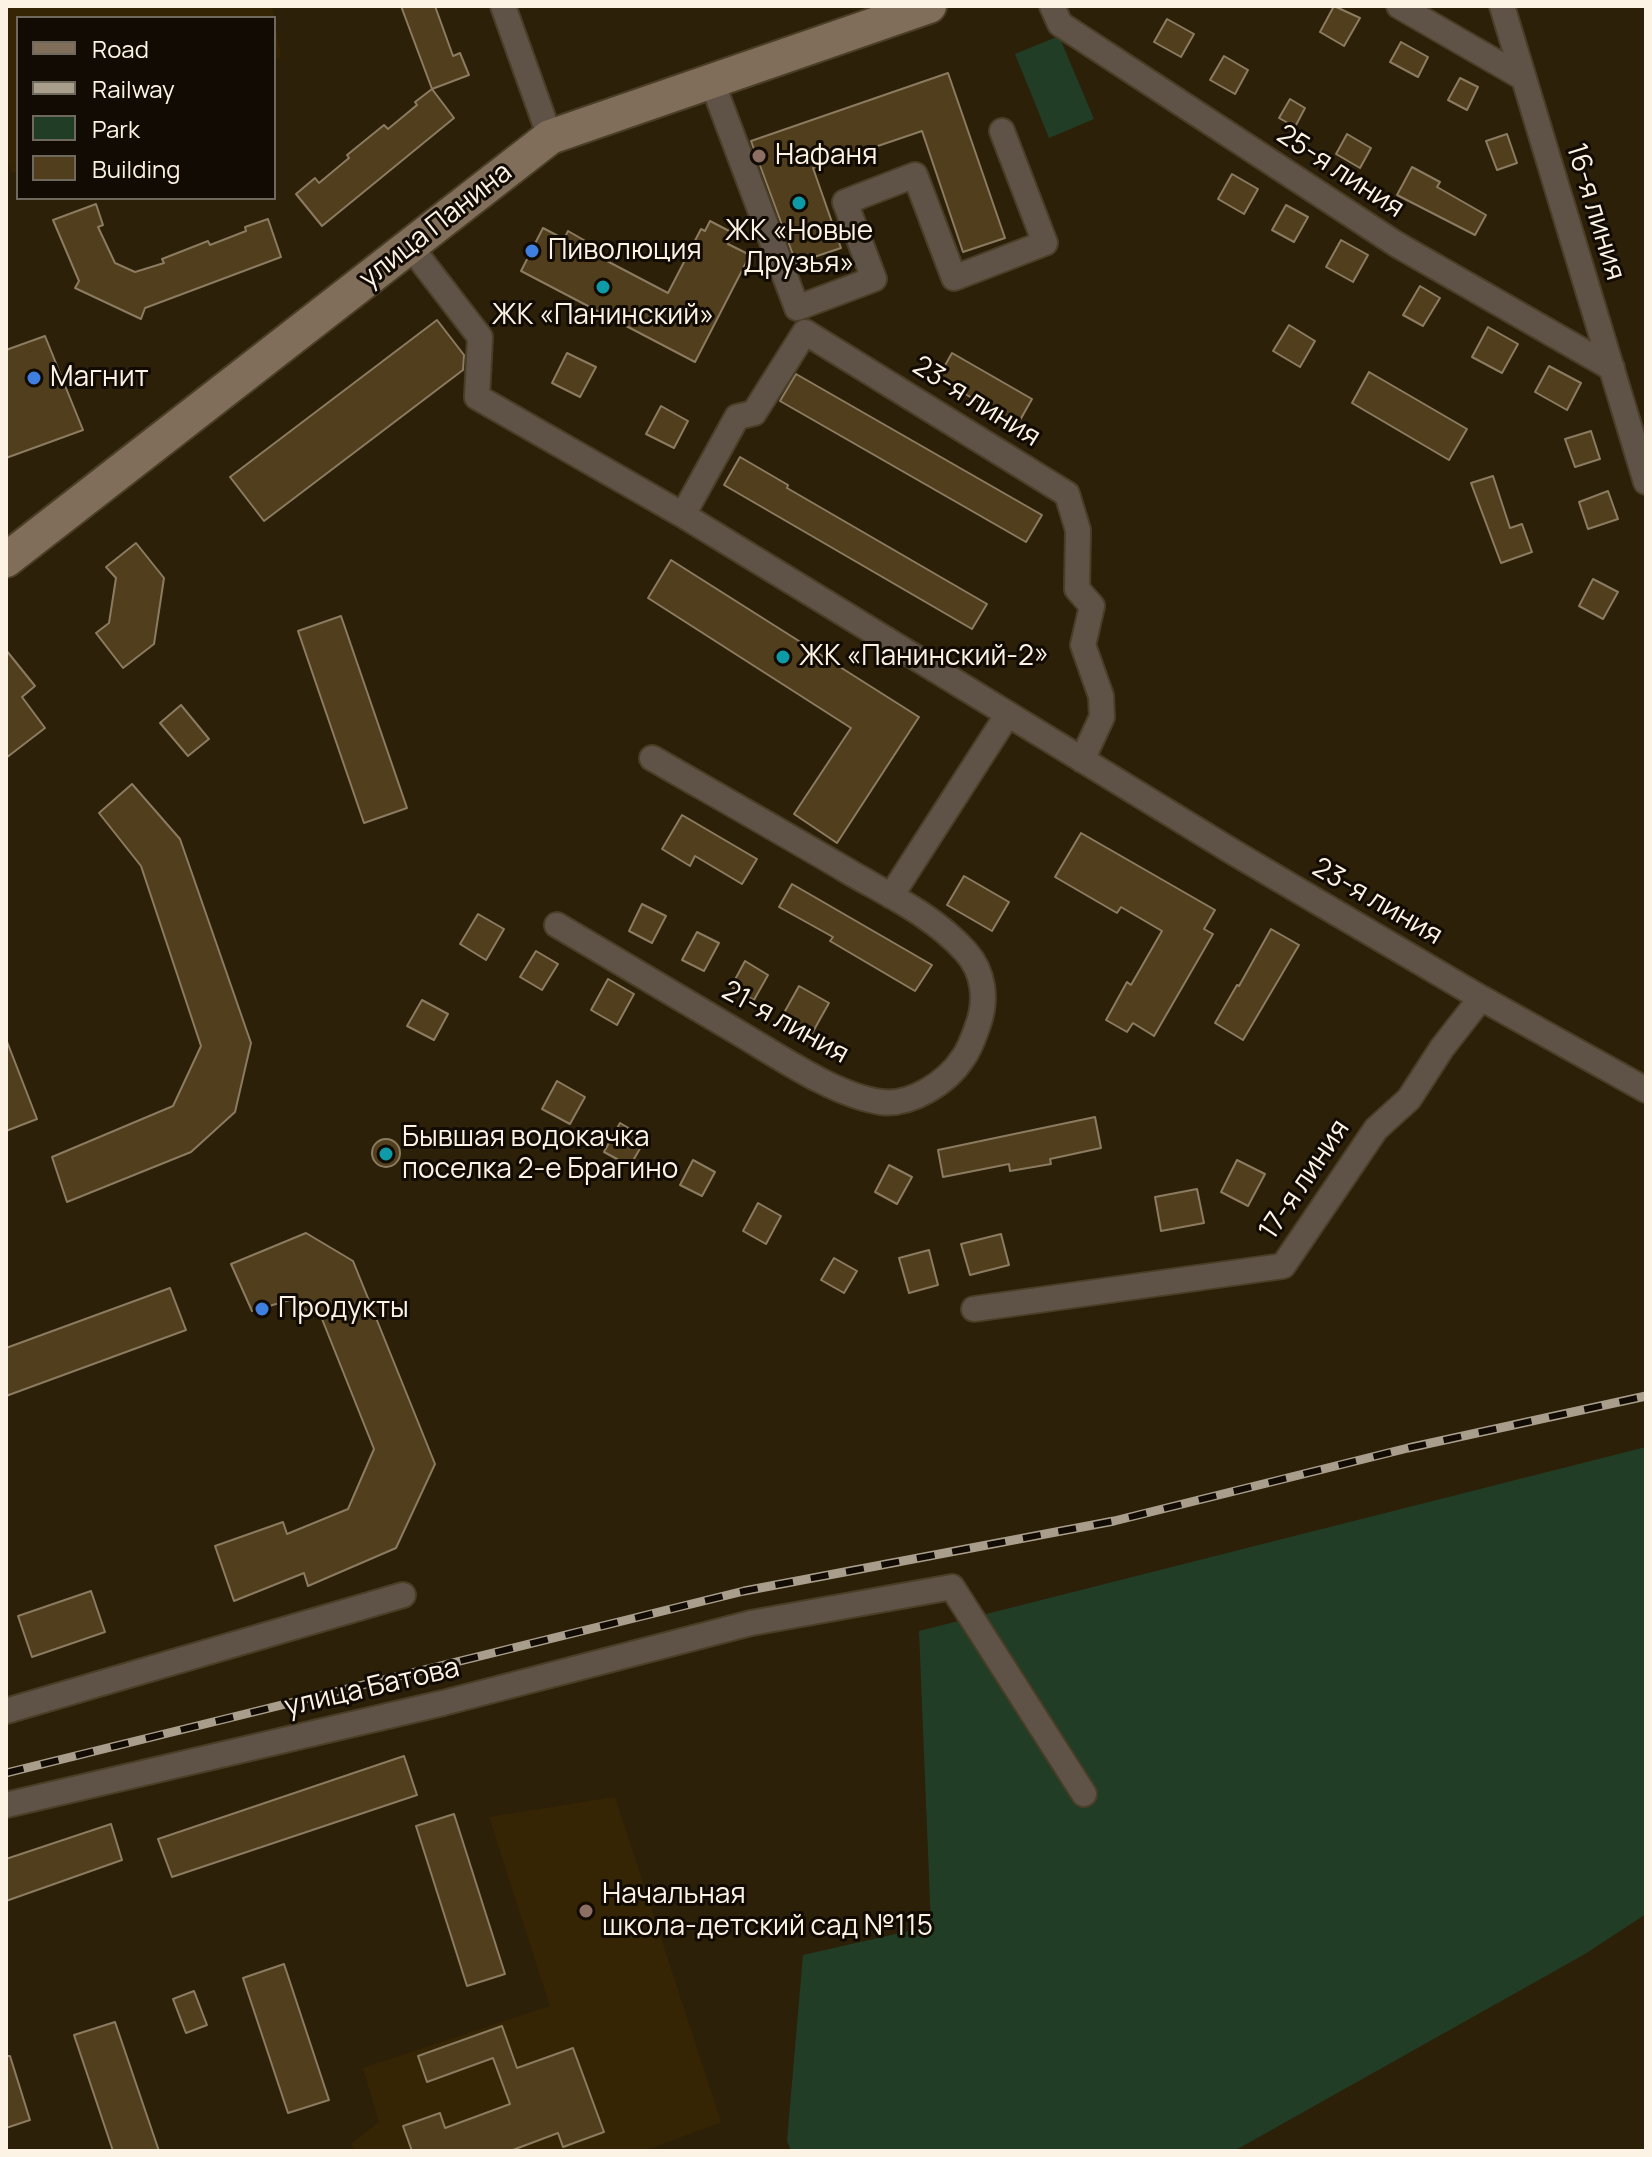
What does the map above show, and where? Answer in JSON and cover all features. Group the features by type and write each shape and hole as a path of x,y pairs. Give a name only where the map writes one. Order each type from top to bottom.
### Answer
{"street":[{"path":"503,6 550,137"},
{"name":"улица Панина","path":"6,560 550,137 929,6"},
{"name":"25-я линия","path":"1052,6 1060,24 1396,244 1612,368"},
{"path":"1399,6 1522,77"},
{"name":"16-я линия","path":"1502,6 1646,482"},
{"path":"712,82 797,308 874,279 845,202 915,175 954,278 1045,243 1002,131"},
{"name":"23-я линия","path":"410,246 480,337 477,397 683,515 1082,760 1481,998 1646,1090"},
{"name":"23-я линия","path":"683,515 737,417 754,413 805,332 1067,494 1078,530 1077,589 1092,606 1083,645 1102,707 1102,717 1082,760"},
{"path":"652,758 891,896 1008,714"},
{"name":"21-я линия","path":"557,925 790,1064 868,1098 882,1102 900,1101 943,1080 963,1059 982,1013 984,990 977,967 967,952 937,924 891,896"},
{"name":"17-я линия","path":"974,1309 1283,1266 1376,1129 1409,1099 1442,1048 1481,998"},
{"name":"улица Батова","path":"6,1805 443,1703 751,1623 952,1587 1084,1794"},
{"path":"6,1711 403,1595"}],"shaded area":[{"path":"6,6 272,6 274,16 16,16 16,172 12,173 6,159"},
{"path":"276,29 281,57 276,59"},
{"name":"Начальная школа-детский сад №115","path":"615,1797 721,2122 644,2151 354,2151 351,2144 379,2122 363,2068 550,2006 489,1817"}],"green space":[{"path":"1059,36 1094,119 1049,138 1015,54"},
{"path":"1646,1447 1646,1914 1585,1954 1234,2151 791,2151 787,2141 803,1955 931,1926 919,1631"}],"building":[{"path":"401,6 435,6 453,56 460,53 469,75 432,89"},
{"path":"1334,6 1360,18 1344,46 1320,32"},
{"path":"1167,19 1194,34 1181,57 1154,42"},
{"path":"1401,42 1428,57 1418,77 1390,62"},
{"path":"1224,56 1248,70 1235,94 1210,80"},
{"name":"ЖК «Новые Друзья»","path":"948,73 1005,238 963,252 922,131 813,168 841,248 796,263 751,141"},
{"path":"1460,78 1478,87 1467,110 1448,100"},
{"path":"432,89 454,118 322,226 296,194 315,178 319,183 349,158 347,155 384,125 388,129"},
{"path":"1290,99 1305,108 1295,127 1279,118"},
{"path":"1347,134 1371,148 1360,168 1336,154"},
{"path":"1507,134 1517,163 1497,170 1486,141"},
{"path":"1412,167 1440,182 1437,187 1486,215 1475,235 1397,195"},
{"path":"1232,174 1258,189 1244,214 1218,199"},
{"path":"96,204 103,225 98,227 115,263 135,272 164,263 162,259 208,241 210,245 246,231 245,227 268,219 281,257 145,308 141,319 75,288 79,281 53,220"},
{"path":"1286,205 1308,217 1294,242 1272,230"},
{"name":"ЖК «Панинский»","path":"710,221 733,233 728,244 750,255 695,362 521,271 543,228 564,239 568,231 589,243 586,250 668,293 701,229 705,231"},
{"path":"1341,240 1368,255 1353,282 1326,267"},
{"path":"1420,286 1440,298 1423,326 1403,315"},
{"path":"437,320 464,355 463,370 264,521 230,477"},
{"path":"1289,325 1315,341 1300,367 1273,351"},
{"path":"1488,327 1518,344 1502,373 1472,357"},
{"name":"Магнит","path":"45,336 83,430 6,458 6,350"},
{"path":"567,353 596,367 580,397 552,383"},
{"path":"952,353 1032,399 1015,429 986,413 989,408 938,378"},
{"path":"1549,366 1581,383 1567,410 1535,392"},
{"path":"1369,372 1467,429 1449,460 1352,403"},
{"path":"796,374 1042,515 1026,542 780,401"},
{"path":"661,406 688,421 674,448 646,434"},
{"path":"1591,431 1600,459 1575,467 1565,439"},
{"path":"740,457 788,485 787,488 987,604 972,629 724,485"},
{"path":"1493,476 1510,528 1522,524 1532,552 1501,563 1471,483"},
{"path":"1608,491 1618,519 1588,529 1579,502"},
{"path":"136,543 164,578 154,644 123,668 96,633 109,623 116,578 106,567"},
{"name":"ЖК «Панинский-2»","path":"671,560 919,717 837,843 794,814 851,728 648,598"},
{"path":"1593,579 1618,592 1603,619 1579,606"},
{"path":"341,616 407,808 364,823 298,631"},
{"path":"6,650 35,686 22,697 45,728 6,758"},
{"path":"181,705 209,739 188,756 160,723"},
{"path":"132,784 180,839 251,1043 235,1112 191,1152 67,1202 52,1157 173,1106 201,1046 141,866 99,813"},
{"path":"682,815 757,859 742,884 695,856 690,866 662,849"},
{"path":"1081,833 1215,910 1204,929 1213,934 1154,1036 1133,1023 1127,1032 1106,1020 1127,982 1131,985 1162,931 1121,907 1117,913 1055,877"},
{"path":"964,876 1009,902 992,931 947,905"},
{"path":"792,884 932,965 915,991 830,941 833,937 779,907"},
{"path":"642,904 666,916 652,943 629,931"},
{"path":"478,914 504,929 486,960 460,944"},
{"path":"1271,929 1299,945 1243,1040 1215,1023"},
{"path":"697,932 719,943 704,971 682,960"},
{"path":"536,951 558,964 542,990 520,977"},
{"path":"745,961 768,975 754,1000 731,987"},
{"path":"608,979 634,994 617,1025 591,1010"},
{"path":"799,986 829,1003 810,1037 780,1020"},
{"path":"422,1000 448,1014 434,1040 407,1026"},
{"path":"6,1039 37,1119 6,1131"},
{"path":"557,1081 585,1097 570,1124 542,1109"},
{"path":"1095,1117 1101,1148 1050,1159 1051,1164 1010,1171 1009,1164 943,1177 938,1150"},
{"path":"620,1123 646,1138 630,1166 604,1152"},
{"name":"Бывшая водокачка поселка 2-е Брагино","path":"386,1139 396,1143 400,1153 396,1163 386,1167 376,1163 372,1153 376,1143"},
{"path":"693,1160 715,1172 702,1196 680,1185"},
{"path":"1237,1160 1265,1174 1248,1206 1221,1192"},
{"path":"889,1165 912,1177 897,1204 875,1192"},
{"path":"1197,1189 1204,1223 1161,1231 1155,1197"},
{"path":"758,1203 781,1216 766,1244 743,1231"},
{"path":"306,1233 353,1261 435,1464 396,1548 308,1586 304,1573 234,1601 215,1546 283,1522 287,1534 348,1509 374,1449 322,1319 290,1300 252,1311 231,1264"},
{"path":"1001,1234 1009,1265 970,1275 961,1244"},
{"path":"929,1250 938,1285 909,1293 899,1258"},
{"path":"834,1258 857,1271 844,1293 821,1280"},
{"path":"170,1288 186,1330 6,1396 6,1348"},
{"path":"91,1591 105,1632 32,1657 18,1616"},
{"path":"404,1756 417,1795 172,1877 158,1839"},
{"path":"454,1814 505,1974 467,1986 416,1826"},
{"path":"111,1824 122,1860 6,1901 6,1859"},
{"path":"284,1964 329,2100 288,2113 243,1978"},
{"path":"194,1991 207,2025 186,2033 173,1999"},
{"path":"115,2022 159,2151 113,2151 74,2035"},
{"path":"502,2026 517,2068 573,2048 604,2132 563,2147 558,2133 510,2151 412,2151 403,2126 440,2113 445,2128 510,2104 493,2058 427,2082 418,2056"},
{"path":"6,2056 10,2056 30,2120 6,2128"}],"railway":[{"path":"6,1773 744,1591 1114,1521 1408,1448 1646,1396"}],"place":[{"name":"Нафаня","path":"759,156"},
{"name":"ЖК «Новые Друзья»","path":"799,203"},
{"name":"Пиволюция","path":"532,251"},
{"name":"ЖК «Панинский»","path":"603,287"},
{"name":"Магнит","path":"34,378"},
{"name":"ЖК «Панинский-2»","path":"783,657"},
{"name":"Бывшая водокачка поселка 2-е Брагино","path":"386,1154"},
{"name":"Продукты","path":"262,1309"},
{"name":"Начальная школа-детский сад №115","path":"586,1911"}]}
